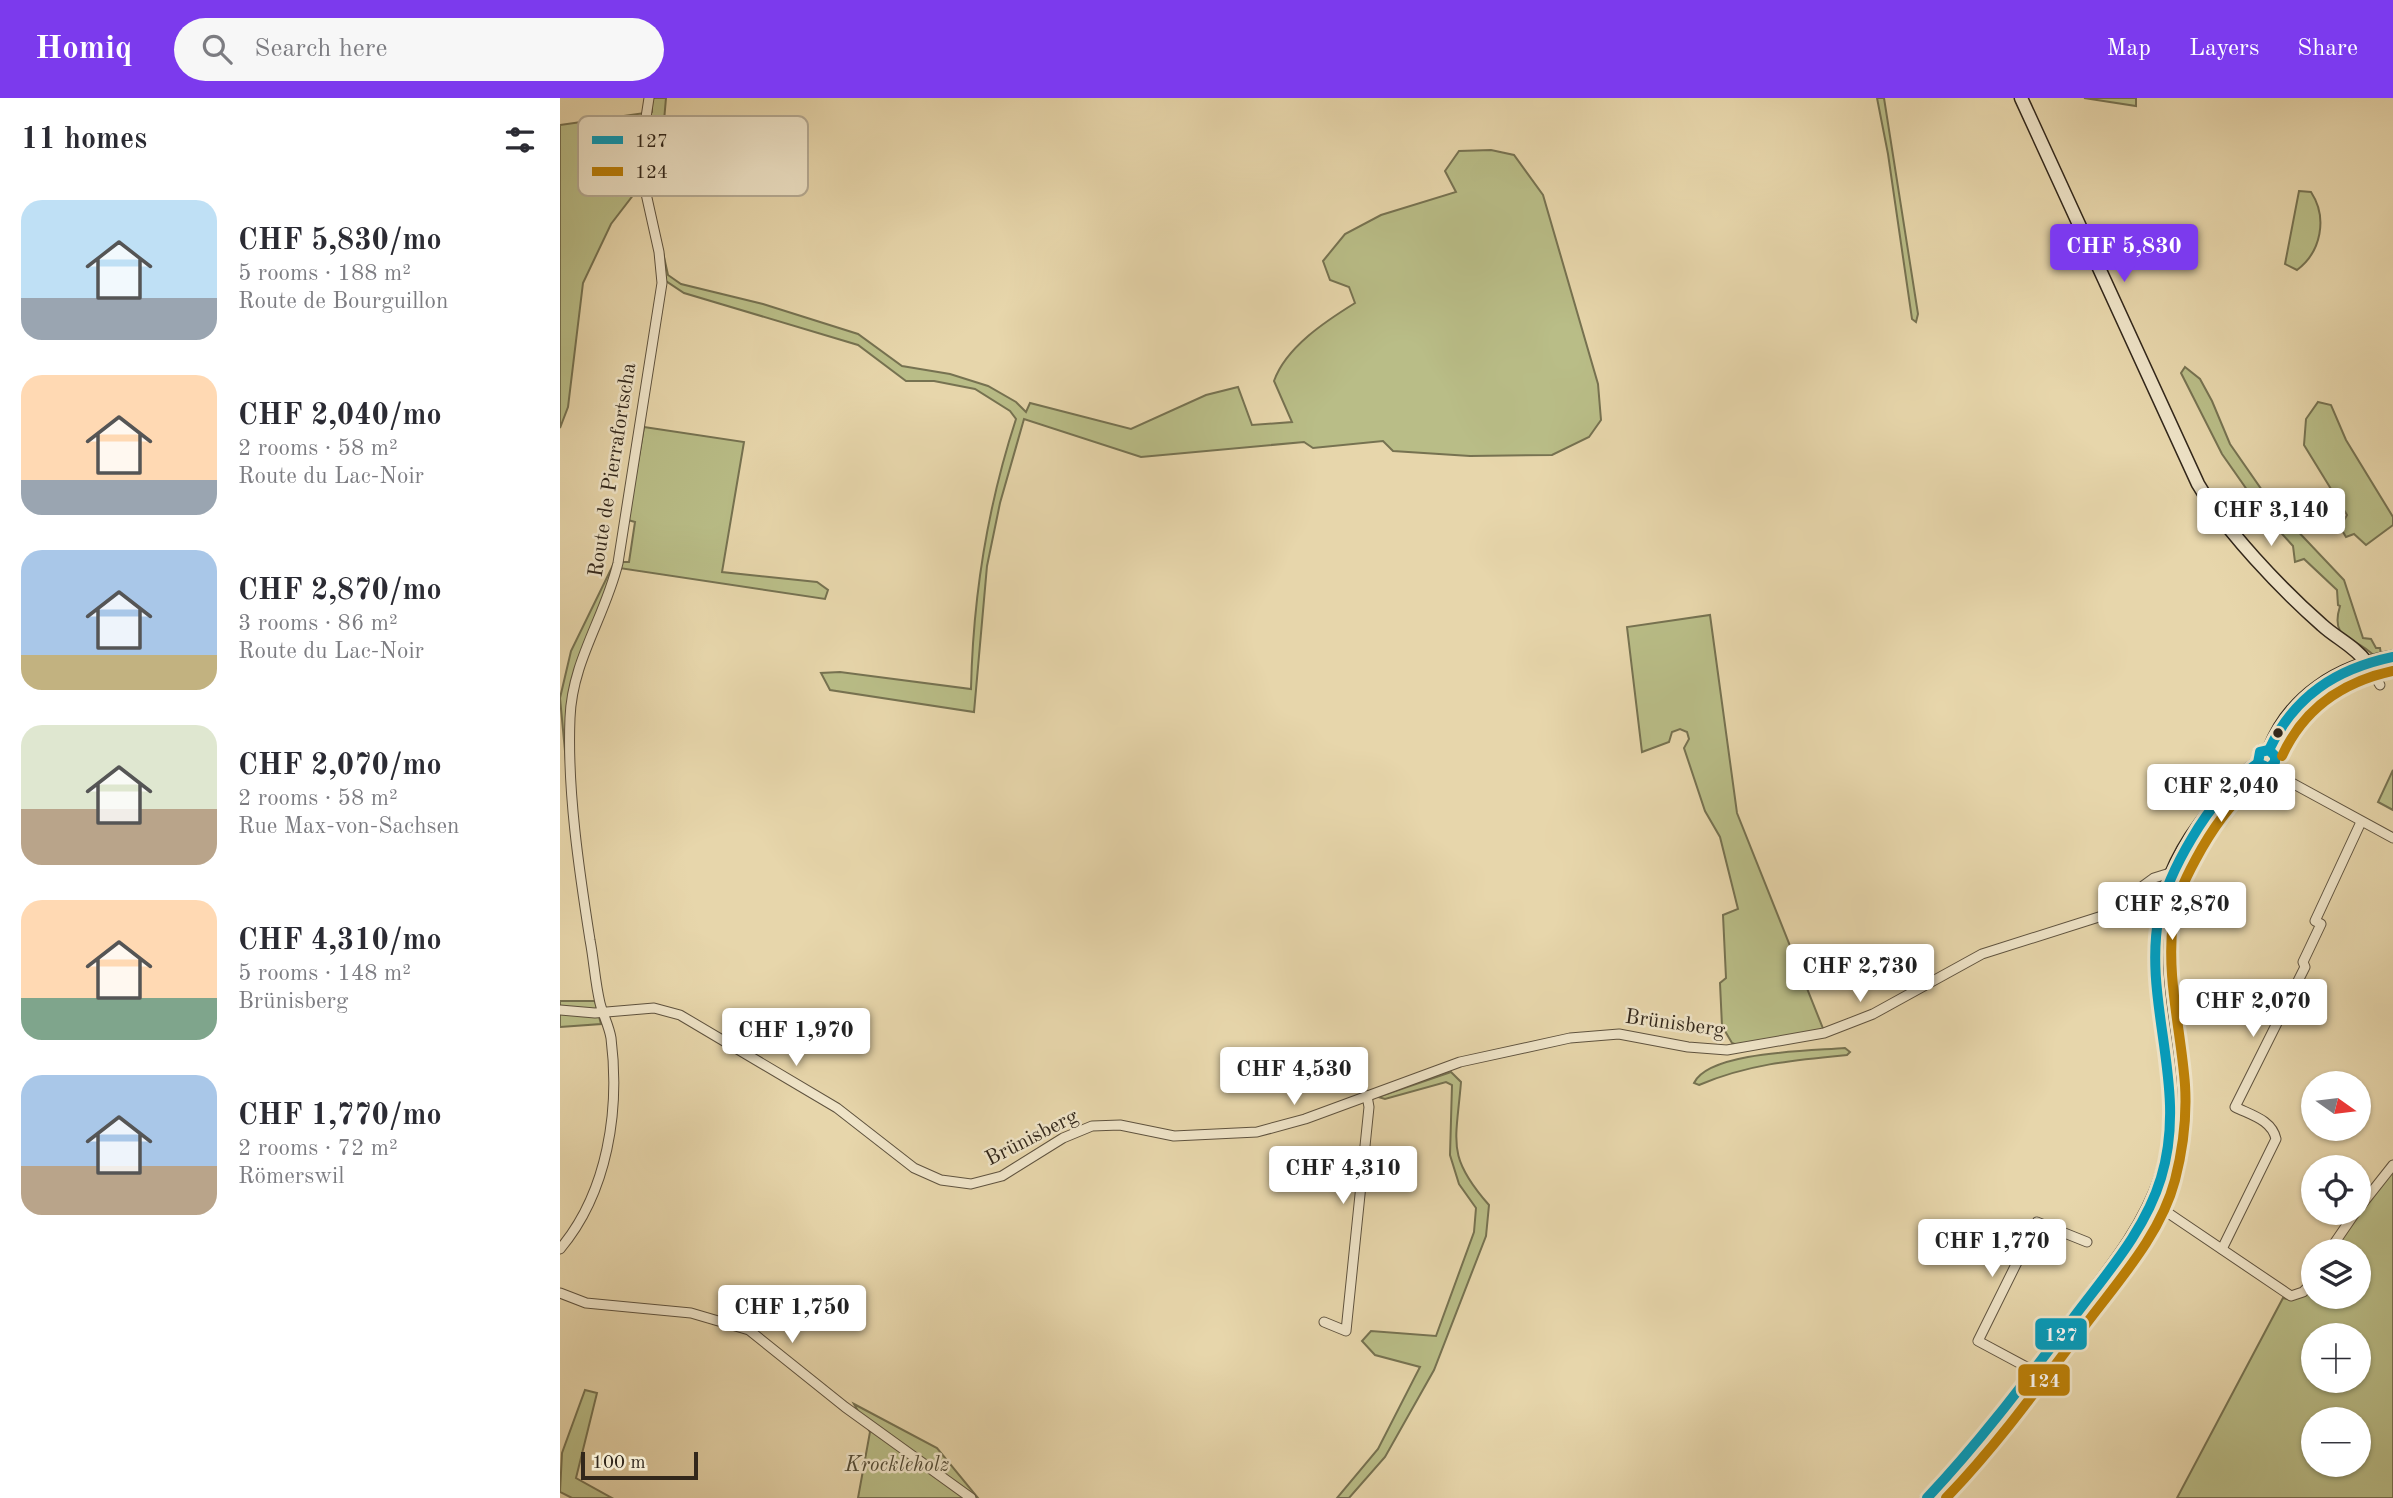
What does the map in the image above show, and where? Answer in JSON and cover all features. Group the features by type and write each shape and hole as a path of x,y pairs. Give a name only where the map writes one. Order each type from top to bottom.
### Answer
{"main road":[{"path":"2021,98 2197,484 2212,507 2305,609 2367,663"},
{"path":"2269,750 2278,731 2312,688 2367,663 2393,657"},
{"path":"1927,1498 1983,1437 2034,1371 2126,1248 2152,1202 2161,1177 2171,1129 2168,1076 2159,1010 2155,934 2160,904 2170,873 2185,846 2237,779 2258,763 2260,752 2269,750"},
{"path":"2258,763 2264,768 2272,767 2276,759 2269,750"}],"street":[{"name":"Route de Pierrafortscha","path":"646,116 649,98"},
{"name":"Route de Pierrafortscha","path":"560,1249 585,1212 613,1126 611,1037 603,1012 588,925 578,841 570,716 580,659 609,593 618,562 662,283 659,252 647,196"},
{"path":"2367,663 2380,685"},
{"path":"2272,767 2291,783 2393,838"},
{"path":"2222,1249 2276,1139 2274,1129 2266,1122 2235,1107 2305,967 2303,962 2321,924 2315,921 2361,822"},
{"name":"Brünisberg","path":"560,1010 603,1012 654,1008 688,1018 758,1064 837,1108 905,1163 935,1178 971,1184 1014,1170 1063,1138 1092,1126 1120,1125 1174,1136 1257,1132 1305,1119 1418,1075 1482,1055 1587,1035 1634,1035 1688,1047 1727,1050 1824,1033 1873,1014 1942,974 2006,945 2102,916 2154,878 2170,873"},
{"path":"1324,1321 1346,1331 1369,1107 1367,1096"},
{"path":"2371,1193 2393,1165"},
{"path":"2152,1202 2291,1296 2301,1292"},
{"path":"2034,1371 1978,1341 2037,1222 2087,1242"},
{"path":"561,1294 586,1303 691,1313 749,1330 845,1407 971,1498"}],"green space":[{"path":"652,98 666,98 664,116 624,116 652,112"},
{"path":"1877,98 1884,98 1918,314 1916,322 1912,319 1888,154"},
{"path":"2084,98 2136,98 2136,106"},
{"path":"578,122 578,196 633,196 611,224 583,283 568,407 560,428 560,125"},
{"path":"1491,150 1514,155 1543,195 1598,384 1601,420 1589,437 1552,455 1470,456 1393,451 1383,441 1313,448 1304,442 1141,457 1024,419 1000,503 987,566 974,712 830,690 821,673 840,672 971,689 983,553 997,486 1016,419 1010,411 975,389 934,381 906,381 858,345 684,293 666,281 644,196 651,196 668,275 681,284 763,304 858,334 902,366 950,374 988,386 1016,402 1026,412 1030,403 1131,429 1206,395 1238,387 1252,425 1292,422 1274,381 1280,369 1308,336 1355,303 1349,287 1330,280 1323,261 1345,234 1381,215 1456,192 1445,171 1459,151"},
{"path":"2299,191 2311,192 2320,223 2312,254 2297,270 2285,264"},
{"path":"2185,367 2200,379 2230,444 2271,503 2344,580 2363,638 2371,639 2376,648 2380,648 2381,654 2374,656 2341,632 2338,626 2340,606 2337,590 2304,559 2295,562 2293,546 2264,514 2222,454 2181,373"},
{"path":"2318,402 2331,405 2346,440 2393,517 2393,525 2366,545 2354,534 2346,537 2340,527 2347,515 2304,445 2306,419"},
{"path":"644,427 744,442 722,572 817,582 828,590 825,599 619,568 620,562 629,562 635,522 628,520"},
{"path":"615,561 611,583 571,684 572,825 560,698 571,651"},
{"path":"1710,615 1737,813 1824,1031 1740,1046 1732,1043 1722,1026 1720,983 1726,978 1723,915 1738,909 1720,837 1705,811 1684,748 1689,739 1687,732 1680,729 1672,732 1669,742 1642,752 1627,627"},
{"path":"2393,770 2393,810 2378,802"},
{"path":"560,1001 595,1001 601,1024 560,1027"},
{"path":"1845,1048 1850,1052 1847,1055 1772,1064 1735,1072 1699,1085 1694,1083 1703,1072 1719,1064 1740,1059"},
{"path":"1451,1072 1461,1082 1457,1148 1466,1174 1489,1205 1486,1236 1434,1370 1385,1457 1349,1498 1337,1498 1378,1449 1420,1367 1375,1355 1362,1341 1371,1331 1436,1336 1474,1232 1476,1208 1459,1184 1450,1155 1452,1085 1446,1082 1385,1099 1378,1097"},
{"path":"2393,1169 2393,1498 2177,1498 2283,1298 2291,1300 2301,1293 2301,1309 2371,1309 2371,1239 2340,1239 2351,1225 2371,1225 2371,1198"},
{"path":"585,1390 597,1393 576,1478 612,1498 572,1498 560,1492 562,1453"},
{"name":"Krockleholz","path":"854,1404 937,1448 978,1498 858,1498 870,1432"}],"transit line":[{"name":"127","path":"2269,750 2291,714 2319,688 2353,669 2393,657"},
{"name":"124","path":"2282,756 2301,724 2327,700 2357,682 2393,671"},
{"name":"127","path":"2269,750 2275,756 2275,762 2269,768 2258,763 2260,752 2269,750"},
{"name":"127","path":"1927,1498 2003,1409 2111,1268 2135,1234 2154,1197 2168,1144 2170,1111 2156,980 2155,948 2159,915 2172,875 2199,827 2230,787 2258,763"},
{"name":"124","path":"1946,1498 2001,1435 2125,1273 2149,1238 2169,1200 2180,1157 2185,1109 2183,1064 2171,963 2175,911 2192,865 2208,838 2235,802 2259,779"}]}
